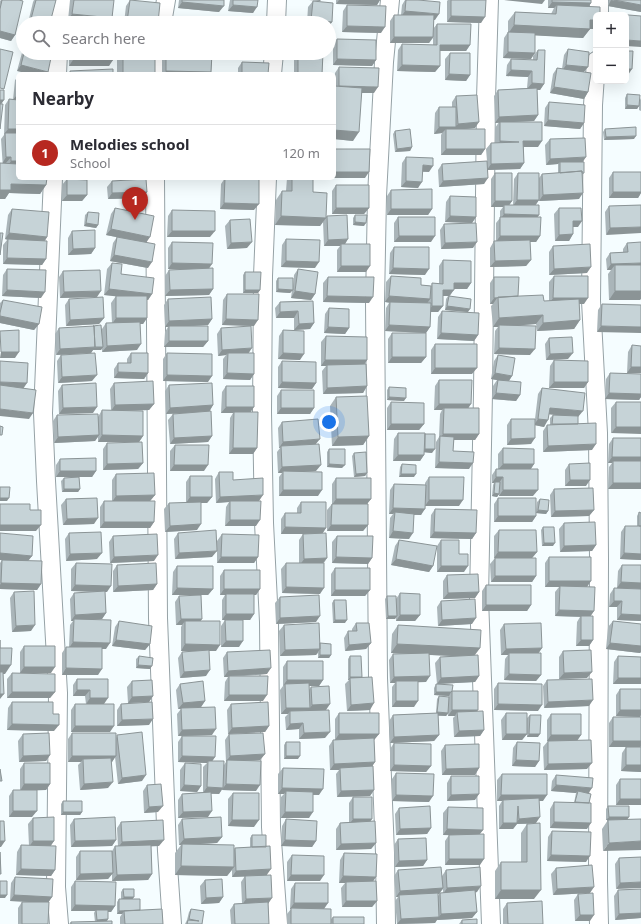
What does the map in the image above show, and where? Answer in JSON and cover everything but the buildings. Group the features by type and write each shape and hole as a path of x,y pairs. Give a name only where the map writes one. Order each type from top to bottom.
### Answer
{"street":[{"path":"60,16 63,0"},
{"path":"163,16 166,0"},
{"path":"276,16 277,0"},
{"path":"386,924 385,853 378,678 375,302 377,196 384,62 390,0"},
{"path":"489,0 486,99 483,400 479,598 491,924"},
{"path":"599,12 600,0"},
{"path":"57,72 58,60"},
{"path":"157,72 158,60"},
{"path":"272,72 273,60"},
{"path":"595,84 591,301 598,457 599,924"},
{"path":"53,180 43,413 58,693 56,887 59,924"},
{"path":"155,180 158,618 167,850 172,924"},
{"path":"267,180 263,276 264,523 269,622 271,827 278,924"}],"place":[{"name":"Melodies school","path":"135,220"}]}
